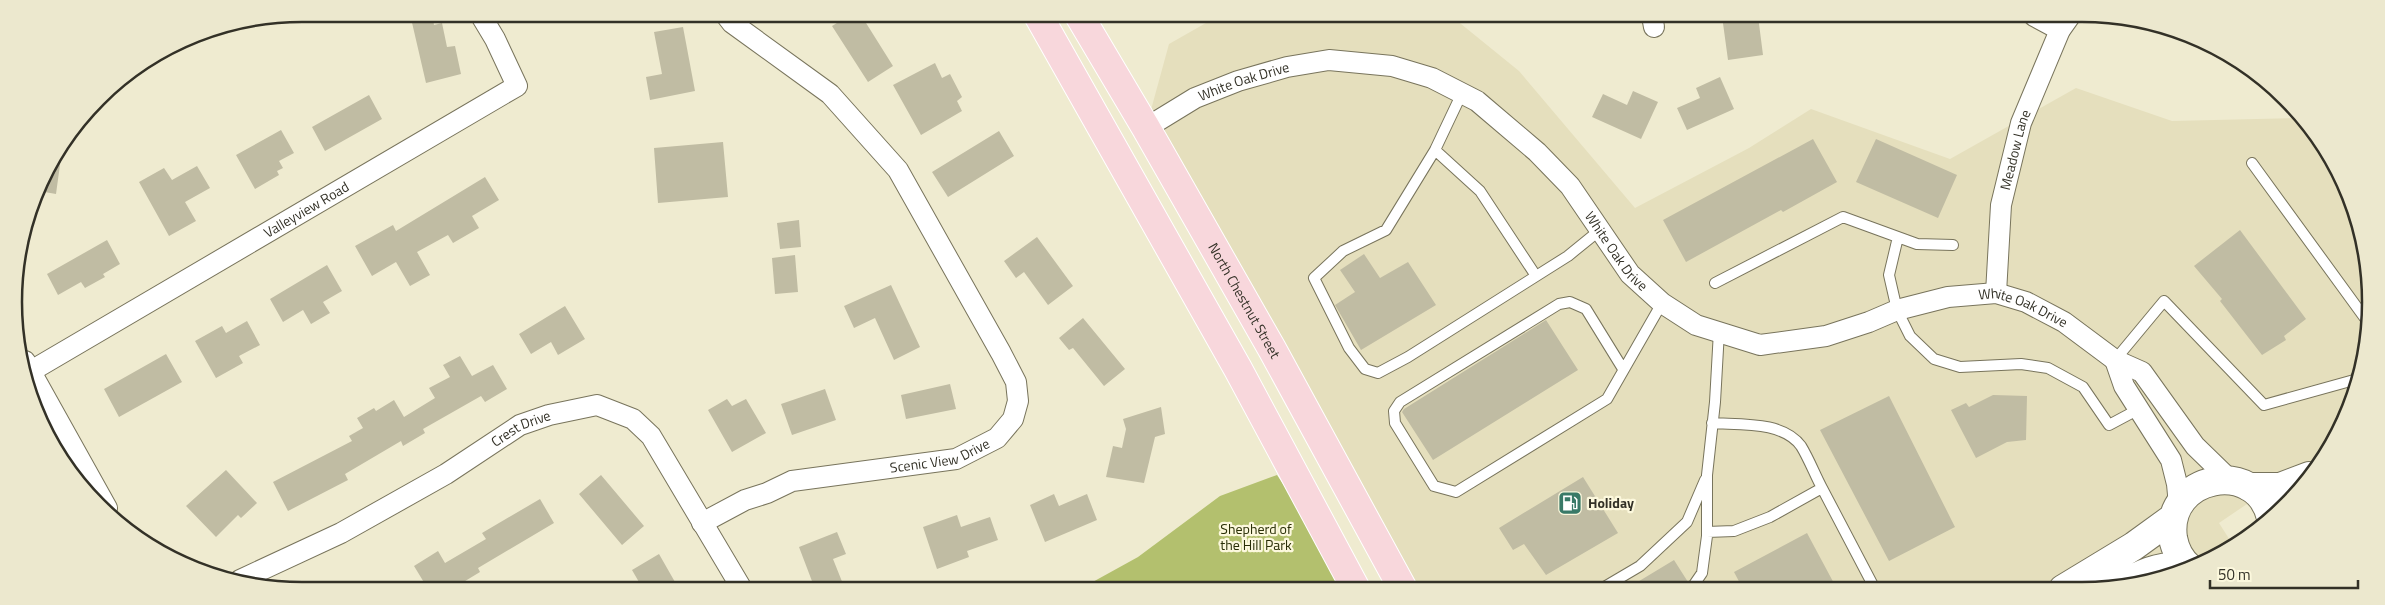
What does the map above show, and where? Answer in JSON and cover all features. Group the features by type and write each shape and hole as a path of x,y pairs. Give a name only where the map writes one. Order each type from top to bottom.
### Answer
{"main road":[{"path":"1042,22 1228,352 1352,582"},
{"name":"North Chestnut Street","path":"1083,22 1146,128 1272,350 1400,582"},
{"path":"2075,582 2134,546 2176,511 2186,495 2208,481 2280,487 2299,480"},
{"path":"2240,484 2265,503 2268,512"},
{"path":"2176,511 2174,543 2186,563"},
{"path":"2133,578 2140,573 2173,565 2179,566"}],"street":[{"name":"Valleyview Road","path":"30,366 517,86 505,59 484,22"},
{"name":"Scenic View Drive","path":"702,523 745,500 768,493 792,481 956,460 997,438 1013,419 1018,401 1016,382 898,170 830,94 731,22"},
{"name":"Meadow Lane","path":"1996,293 2001,205 2016,141 2021,123 2065,23"},
{"name":"White Oak Drive","path":"1146,128 1195,98 1238,81 1287,68 1329,60 1392,66 1432,78 1477,101 1537,152 1570,186 1630,274 1662,304 1696,325 1760,345 1826,336 1869,322 1897,310 1948,297 1996,293 2026,302 2064,322 2115,360 2142,372 2195,446 2240,484"},
{"path":"2115,360 2124,386 2171,460 2178,484 2176,511"},
{"path":"33,378 99,494"},
{"name":"Crest Drive","path":"247,577 365,519 446,474 520,425 549,415 597,405 633,419 651,436 738,582"}],"lane":[{"path":"1462,93 1436,150 1386,230 1343,251 1314,278 1349,348 1365,369 1378,373 1408,357 1568,256 1600,230"},
{"path":"1436,150 1480,191 1536,276"},
{"path":"2252,163 2362,313"},
{"path":"1715,283 1843,217 1918,244 1953,245"},
{"path":"1898,237 1890,276 1897,310 1910,336 1934,359 1960,367 1985,368 2021,364 2048,368 2083,387 2109,425 2139,409"},
{"path":"2115,360 2164,301 2264,405 2351,381"},
{"path":"1623,369 1586,309 1570,302 1558,304 1400,402 1394,411 1395,422 1434,486 1456,492 1607,399 1662,304"},
{"path":"1696,582 1702,573 1707,532 1707,475 1719,331"},
{"path":"1712,423 1762,426 1786,434 1800,445 1871,582"},
{"path":"1613,582 1640,566 1688,522 1707,475"},
{"path":"1707,532 1734,531 1770,517 1822,488"}],"shaded area":[{"path":"1208,22 1459,22 1519,71 1635,208 1749,148 1811,109 1950,159 2076,88 2172,121 2293,118 2305,132 2334,179 2348,212 2357,248 2362,284 2362,321 2357,357 2348,393 2334,426 2315,458 2219,523 2230,540 2206,554 2173,568 2137,577 2101,582 1400,582 1146,128 1169,44"}],"green space":[{"name":"Shepherd of the Hill Park","path":"1277,475 1328,551 1344,582 1093,582 1138,557 1220,496"}],"building":[{"path":"412,22 433,22 434,25 442,23 447,47 455,46 461,74 426,83"},
{"path":"839,22 865,22 893,66 868,82 832,26"},
{"path":"1723,22 1759,22 1763,55 1728,60"},
{"path":"683,27 695,91 650,100 646,77 662,74 654,32"},
{"path":"935,63 942,78 950,74 962,97 957,101 962,111 921,135 893,85"},
{"path":"1720,77 1734,109 1687,130 1677,108 1700,98 1696,88"},
{"path":"1633,91 1658,102 1641,139 1592,117 1603,94 1627,105"},
{"path":"369,95 382,119 325,151 312,127"},
{"path":"281,130 294,153 279,161 283,168 277,171 279,175 255,189 236,155"},
{"path":"999,131 1014,156 948,197 932,172"},
{"path":"1813,139 1837,182 1686,262 1663,220"},
{"path":"1876,139 1957,175 1938,218 1856,182"},
{"path":"723,142 728,197 658,203 654,148"},
{"path":"60,161 56,194 45,192"},
{"path":"197,166 210,188 185,202 196,221 169,236 139,182 164,168 172,180"},
{"path":"485,177 499,200 472,216 479,228 453,243 448,235 417,252 430,275 410,286 396,262 372,276 355,246 393,225 396,231"},
{"path":"799,220 801,247 780,249 777,223"},
{"path":"2240,230 2306,319 2284,336 2286,340 2262,355 2220,301 2222,299 2194,266"},
{"path":"1037,237 1073,286 1048,305 1024,272 1016,278 1004,261"},
{"path":"107,240 120,264 103,274 105,277 85,288 81,282 58,295 47,274"},
{"path":"1364,254 1380,278 1408,262 1436,305 1361,350 1335,305 1355,292 1340,270"},
{"path":"795,255 798,292 775,294 772,258"},
{"path":"327,265 342,291 323,302 330,313 311,324 303,310 283,322 270,299"},
{"path":"891,285 920,347 894,360 875,318 854,328 844,306"},
{"path":"565,306 585,339 558,355 551,342 531,354 519,334"},
{"path":"1083,318 1125,369 1104,386 1073,348 1069,350 1059,338"},
{"path":"1546,320 1578,370 1433,460 1402,412 1404,409"},
{"path":"247,321 260,345 239,356 243,363 216,378 195,341 222,326 226,333"},
{"path":"166,354 182,382 119,417 104,389"},
{"path":"460,356 472,376 493,365 507,389 485,402 481,396 423,429 425,433 403,446 401,441 345,474 348,480 288,511 273,482 352,441 349,436 363,428 357,418 374,408 376,411 394,400 404,417 435,398 429,388 450,377 443,365"},
{"path":"950,384 956,409 906,419 901,395"},
{"path":"825,389 836,420 792,435 781,404"},
{"path":"1993,395 2027,396 2026,440 2007,442 1976,458 1951,410 1966,403 1969,407"},
{"path":"1889,396 1955,527 1889,561 1820,430"},
{"path":"727,399 732,406 746,399 766,433 732,452 708,410"},
{"path":"1161,407 1165,434 1155,437 1144,483 1106,477 1113,446 1122,448 1126,429 1123,419"},
{"path":"226,470 257,503 241,518 238,515 216,537 186,506"},
{"path":"601,475 644,526 622,545 579,494"},
{"name":"Holiday","path":"1583,477 1618,533 1546,575 1524,544 1513,550 1499,528"},
{"path":"1054,494 1059,506 1087,494 1097,520 1045,542 1030,505"},
{"path":"540,499 554,523 478,568 480,572 464,582 424,582 414,566 438,551 445,563 486,539 482,533"},
{"path":"957,515 961,527 990,517 998,540 967,551 969,557 937,569 923,527"},
{"path":"837,532 846,554 833,559 842,582 812,582 799,547"},
{"path":"1807,533 1833,582 1739,582 1734,572"},
{"path":"659,554 675,582 639,582 632,570"},
{"path":"1674,560 1688,582 1638,582"}],"place":[{"name":"Holiday","path":"1570,503"}]}
